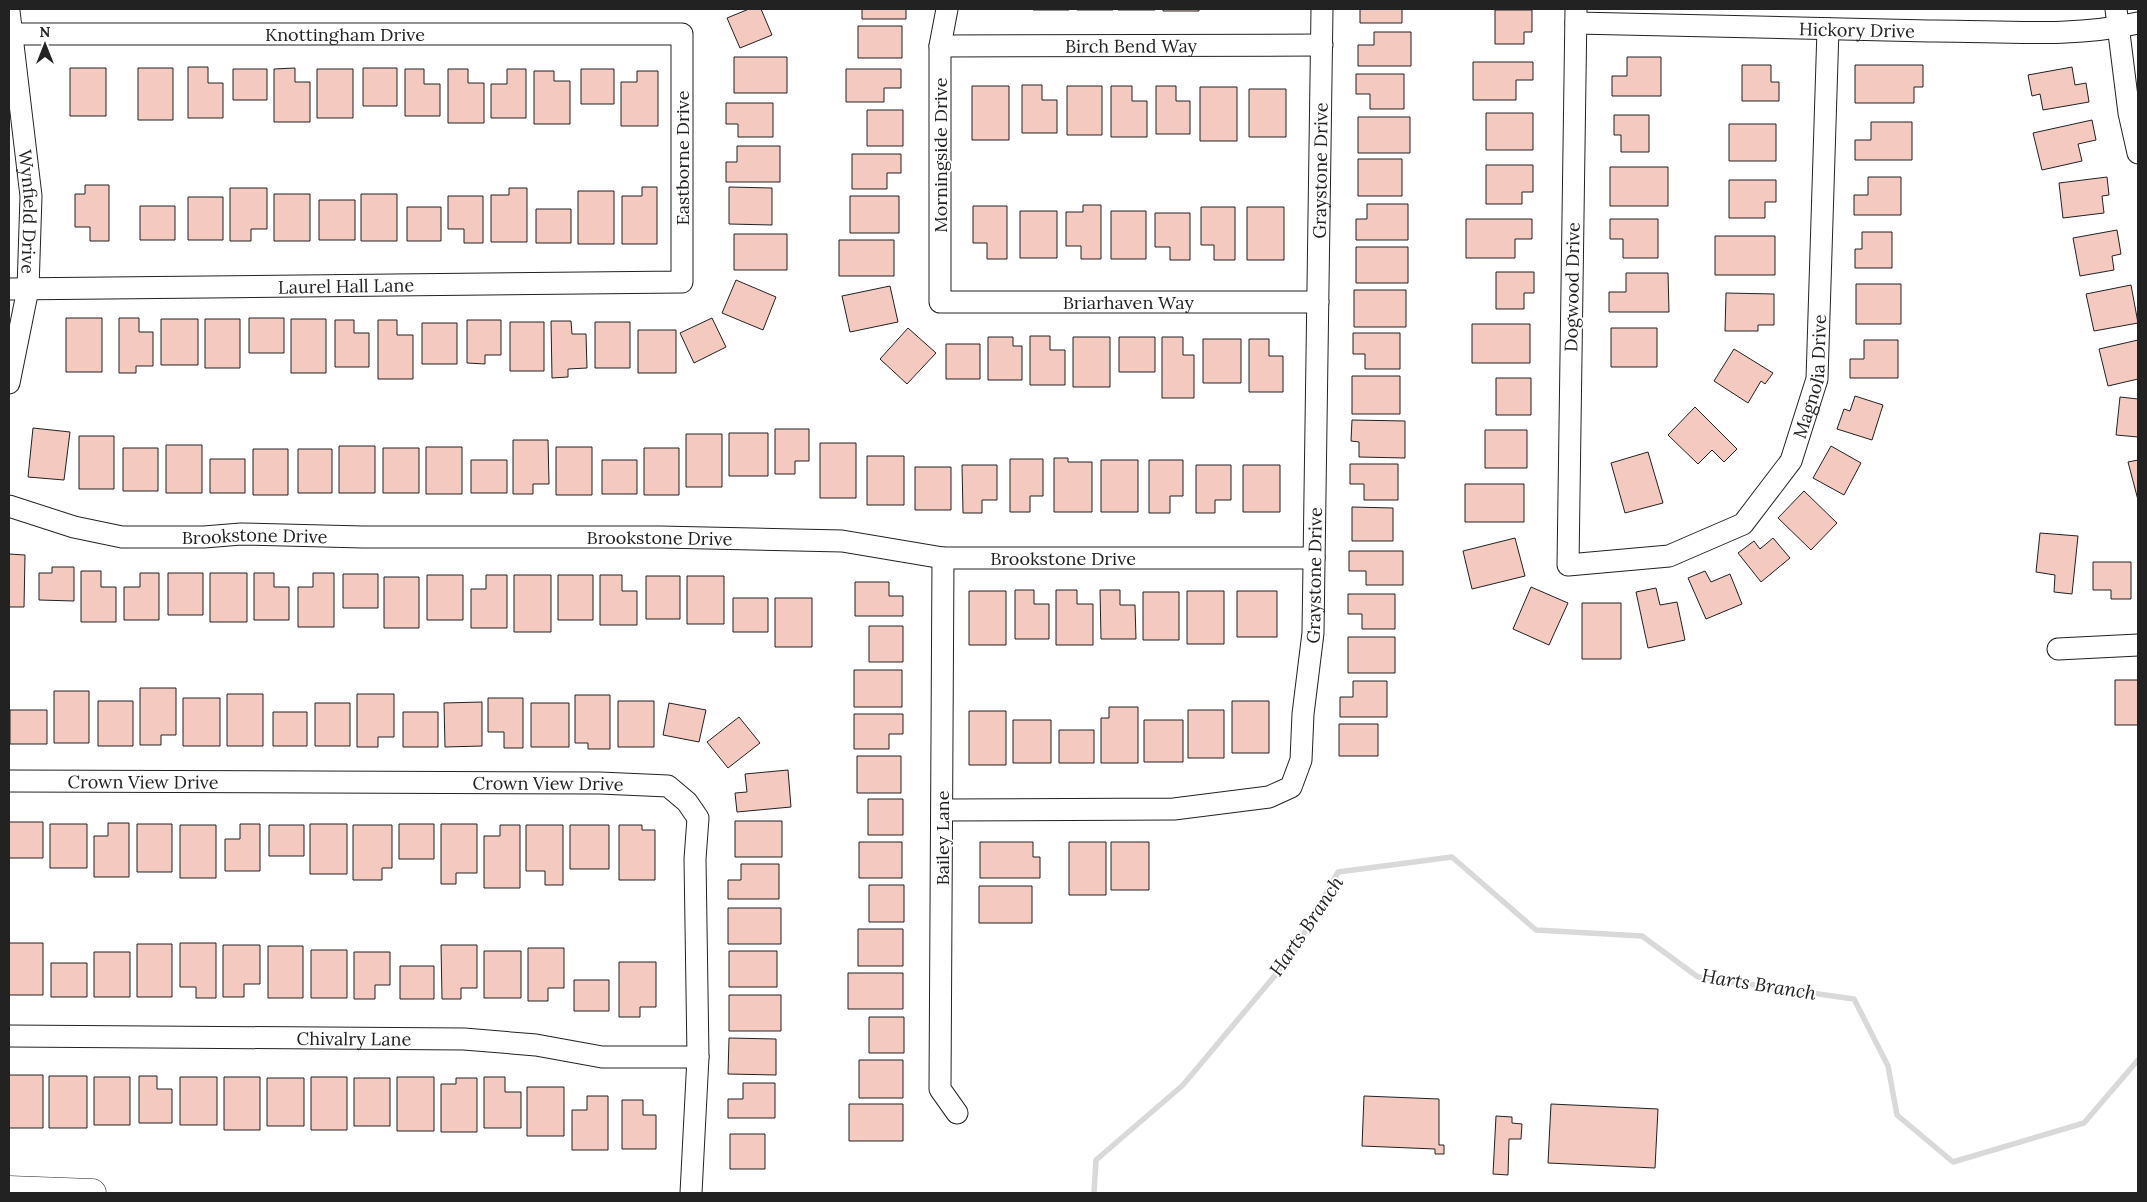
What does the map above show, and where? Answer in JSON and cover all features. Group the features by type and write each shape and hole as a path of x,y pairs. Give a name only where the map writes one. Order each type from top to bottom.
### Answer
{"main road":[{"path":"9,1190 92,1193"}],"street":[{"name":"Morningside Drive","path":"940,302 940,46 947,9"},
{"name":"Graystone Drive","path":"942,810 1174,809 1269,797 1291,787 1301,760 1303,714 1313,633 1322,9"},
{"name":"Wynfield Drive","path":"9,11 10,34 31,196 18,289 9,383"},
{"name":"Hickory Drive","path":"1576,16 1828,29 2074,32 2124,20"},
{"name":"Dogwood Drive","path":"1568,566 1576,16"},
{"path":"2124,20 2130,113 2138,153"},
{"name":"Magnolia Drive","path":"1568,566 1669,556 1743,524 1791,461 1817,379 1828,29"},
{"name":"Knottingham Drive","path":"10,34 682,34"},
{"name":"Eastborne Drive","path":"682,34 682,282"},
{"name":"Birch Bend Way","path":"940,46 1322,45"},
{"name":"Laurel Hall Lane","path":"18,289 682,282"},
{"name":"Briarhaven Way","path":"940,302 1318,302"},
{"name":"Brookstone Drive","path":"9,506 74,527 122,537 204,537 241,534 363,537 660,537 842,541 943,558 1314,558"},
{"name":"Bailey Lane","path":"943,558 940,1089 957,1113"},
{"path":"2058,649 2138,645"},
{"name":"Crown View Drive","path":"9,781 600,783 668,786 687,802 698,818 695,859 698,1057 691,1193"},
{"name":"Chivalry Lane","path":"9,1036 464,1039 536,1045 602,1057 698,1057"}],"building":[{"path":"749,9 761,9 772,35 740,48 727,18"},
{"path":"862,9 906,9 906,19 862,19"},
{"path":"1069,9 1069,10 1033,10"},
{"path":"1113,9 1113,10 1077,10"},
{"path":"1155,9 1155,10 1118,10"},
{"path":"1163,9 1199,9 1199,11 1163,11"},
{"path":"1360,9 1402,9 1402,23 1360,23"},
{"path":"1495,10 1532,10 1532,32 1524,32 1524,44 1495,44"},
{"path":"858,26 902,26 902,58 858,58"},
{"path":"1374,32 1411,32 1411,66 1358,66 1358,45 1374,45"},
{"path":"734,57 787,57 787,93 734,93"},
{"path":"1627,57 1661,57 1661,96 1612,96 1612,76 1627,76"},
{"path":"1473,62 1533,62 1533,80 1516,80 1516,100 1473,100"},
{"path":"1742,65 1771,65 1771,82 1779,82 1779,101 1742,101"},
{"path":"1855,65 1923,65 1923,87 1914,87 1914,103 1855,103"},
{"path":"188,67 208,67 208,83 223,83 223,118 188,118"},
{"path":"2072,67 2075,85 2086,83 2089,102 2043,110 2040,94 2032,96 2028,75"},
{"path":"70,68 106,68 106,116 70,116"},
{"path":"138,68 173,68 173,120 138,120"},
{"path":"295,68 295,82 310,82 310,122 274,122 274,69"},
{"path":"363,68 397,68 397,106 363,106"},
{"path":"233,69 267,69 267,100 233,100"},
{"path":"317,69 353,69 353,118 317,118"},
{"path":"405,69 424,69 424,84 440,84 440,116 405,116"},
{"path":"448,69 468,69 468,83 484,83 484,123 448,123"},
{"path":"507,69 526,69 526,118 491,118 491,84 507,84"},
{"path":"581,69 614,69 614,104 581,104"},
{"path":"846,69 901,69 901,88 884,88 884,102 846,102"},
{"path":"534,71 554,71 554,81 570,81 570,124 534,124"},
{"path":"637,71 658,71 658,126 621,126 621,82 637,82"},
{"path":"1356,74 1404,74 1404,109 1370,109 1370,94 1356,94"},
{"path":"1022,85 1042,85 1042,100 1057,100 1057,133 1022,133"},
{"path":"972,86 1009,86 1009,140 972,140"},
{"path":"1067,86 1102,86 1102,135 1067,135"},
{"path":"1111,86 1132,86 1132,101 1147,101 1147,137 1111,137"},
{"path":"1156,86 1176,86 1176,101 1190,101 1190,134 1156,134"},
{"path":"1200,87 1237,87 1237,141 1200,141"},
{"path":"1249,89 1286,89 1286,137 1249,137"},
{"path":"726,103 773,103 773,137 738,137 738,124 726,124"},
{"path":"867,110 903,110 903,146 867,146"},
{"path":"1486,113 1533,113 1533,150 1486,150"},
{"path":"1614,115 1649,115 1649,152 1621,152 1621,135 1614,135"},
{"path":"1358,117 1410,117 1410,153 1358,153"},
{"path":"2092,120 2096,140 2078,144 2082,161 2042,170 2033,133"},
{"path":"1871,122 1912,122 1912,160 1855,160 1855,140 1871,140"},
{"path":"1729,124 1776,124 1776,161 1729,161"},
{"path":"737,146 780,146 780,182 726,182 726,162 737,162"},
{"path":"852,154 901,154 901,173 887,173 887,189 852,189"},
{"path":"1358,159 1402,159 1402,196 1358,196"},
{"path":"1486,165 1533,165 1533,192 1522,192 1522,204 1486,204"},
{"path":"1610,167 1668,167 1668,206 1610,206"},
{"path":"1868,177 1901,177 1901,215 1854,215 1854,195 1868,195"},
{"path":"2107,177 2109,195 2102,196 2104,213 2063,218 2059,183"},
{"path":"1729,180 1776,180 1776,202 1765,202 1765,218 1729,218"},
{"path":"85,185 109,185 109,241 90,241 90,227 75,227 75,194 85,194"},
{"path":"642,187 657,187 657,244 622,244 622,196 642,196"},
{"path":"729,187 772,188 772,225 729,224"},
{"path":"230,188 267,188 267,229 251,229 251,241 230,241"},
{"path":"509,188 527,188 527,242 491,242 491,195 509,195"},
{"path":"578,191 614,191 614,244 578,244"},
{"path":"274,194 310,194 310,241 274,241"},
{"path":"361,194 397,194 397,241 361,241"},
{"path":"448,196 483,196 483,243 464,243 464,229 448,229"},
{"path":"850,196 899,196 899,233 850,233"},
{"path":"188,197 223,197 223,240 188,240"},
{"path":"319,200 355,200 355,240 319,240"},
{"path":"1367,204 1408,204 1408,240 1356,240 1356,219 1367,219"},
{"path":"1083,205 1101,205 1101,259 1081,259 1081,246 1066,246 1066,212 1083,212"},
{"path":"140,206 175,206 175,240 140,240"},
{"path":"973,206 1007,206 1007,259 987,259 987,243 973,243"},
{"path":"407,207 441,207 441,241 407,241"},
{"path":"1201,207 1235,207 1235,260 1214,260 1214,245 1201,245"},
{"path":"1247,207 1284,207 1284,260 1247,260"},
{"path":"536,209 571,209 571,243 536,243"},
{"path":"1020,211 1057,211 1057,258 1020,258"},
{"path":"1111,211 1146,211 1146,259 1111,259"},
{"path":"1155,213 1190,213 1190,260 1170,260 1170,247 1155,247"},
{"path":"1466,219 1532,219 1532,239 1515,239 1515,258 1466,258"},
{"path":"1610,219 1658,219 1658,258 1623,258 1623,239 1610,239"},
{"path":"2117,230 2121,254 2112,256 2114,270 2080,276 2073,238"},
{"path":"1862,232 1892,232 1892,268 1855,268 1855,249 1862,249"},
{"path":"734,234 787,234 787,270 734,270"},
{"path":"1715,236 1775,236 1775,275 1715,275"},
{"path":"839,240 894,240 894,276 839,276"},
{"path":"1356,247 1408,247 1408,283 1356,283"},
{"path":"1496,272 1534,272 1534,293 1524,293 1524,309 1496,309"},
{"path":"1626,273 1668,273 1669,312 1609,312 1609,292 1626,292"},
{"path":"736,280 776,297 763,330 722,313"},
{"path":"1856,284 1901,284 1901,324 1856,324"},
{"path":"2131,285 2138,323 2094,331 2086,294"},
{"path":"890,286 898,322 850,332 842,296"},
{"path":"1354,290 1406,290 1406,327 1354,327"},
{"path":"1726,293 1774,294 1774,325 1758,325 1758,331 1725,331"},
{"path":"66,318 102,318 102,372 66,372"},
{"path":"119,318 139,318 139,332 153,332 153,366 136,366 136,373 119,373"},
{"path":"249,318 284,318 284,353 249,353"},
{"path":"712,318 726,347 694,363 680,333"},
{"path":"161,319 198,319 198,365 161,365"},
{"path":"205,319 240,319 240,368 205,368"},
{"path":"291,319 326,319 326,373 291,373"},
{"path":"335,320 354,320 354,333 369,333 369,367 335,367"},
{"path":"378,320 397,320 397,335 413,335 413,379 378,379"},
{"path":"467,320 501,320 501,355 485,355 485,364 467,363"},
{"path":"551,321 571,321 572,334 586,334 587,368 568,369 568,377 552,378"},
{"path":"510,322 544,322 544,371 510,371"},
{"path":"595,322 630,322 630,368 595,368"},
{"path":"422,323 457,323 457,364 422,364"},
{"path":"1472,324 1530,324 1530,363 1472,363"},
{"path":"908,328 936,353 907,384 880,359"},
{"path":"1611,328 1657,328 1657,367 1611,367"},
{"path":"638,330 676,330 676,373 638,373"},
{"path":"1353,333 1400,333 1400,369 1365,369 1365,354 1353,354"},
{"path":"1030,336 1050,336 1050,350 1065,350 1065,385 1030,385"},
{"path":"988,337 1013,337 1013,346 1022,346 1022,380 988,380"},
{"path":"1073,337 1110,337 1110,387 1073,387"},
{"path":"1119,337 1155,337 1155,372 1119,372"},
{"path":"1162,337 1183,337 1183,355 1194,355 1194,398 1162,398"},
{"path":"1203,339 1241,339 1241,383 1203,383"},
{"path":"1249,339 1269,339 1269,356 1283,356 1283,392 1249,392"},
{"path":"1864,340 1898,340 1898,378 1850,378 1850,359 1864,359"},
{"path":"2138,340 2138,379 2108,386 2099,349"},
{"path":"946,344 980,344 980,379 946,379"},
{"path":"1734,349 1773,373 1765,384 1761,381 1748,403 1714,381"},
{"path":"1352,376 1400,376 1400,414 1352,414"},
{"path":"1496,378 1531,378 1531,415 1496,415"},
{"path":"1855,396 1883,405 1872,440 1837,429 1844,409 1850,411"},
{"path":"2120,397 2138,399 2138,437 2116,435"},
{"path":"1695,407 1737,449 1724,462 1712,450 1698,464 1668,435"},
{"path":"1352,420 1405,421 1405,458 1359,457 1359,442 1351,441"},
{"path":"33,428 70,432 64,480 28,477"},
{"path":"775,429 809,429 809,461 795,461 795,474 775,474"},
{"path":"1485,430 1527,430 1527,468 1485,468"},
{"path":"729,433 768,433 768,476 729,476"},
{"path":"686,434 722,434 722,487 686,487"},
{"path":"79,436 114,436 114,489 79,489"},
{"path":"513,440 548,440 549,484 533,484 533,494 513,494"},
{"path":"820,443 856,443 856,498 820,498"},
{"path":"166,445 202,445 202,493 166,493"},
{"path":"339,446 375,446 375,493 339,493"},
{"path":"1831,446 1861,463 1844,495 1813,478"},
{"path":"426,447 462,447 462,494 426,494"},
{"path":"556,447 592,447 592,495 556,495"},
{"path":"123,448 158,448 158,491 123,491"},
{"path":"383,448 419,448 419,493 383,493"},
{"path":"644,448 679,448 679,495 644,495"},
{"path":"253,449 288,449 288,495 253,495"},
{"path":"298,449 332,449 332,493 298,493"},
{"path":"1648,452 1663,503 1625,513 1611,463"},
{"path":"867,456 904,456 904,505 867,505"},
{"path":"1054,458 1068,458 1068,462 1092,462 1092,512 1054,512"},
{"path":"210,459 245,459 245,493 210,493"},
{"path":"1010,459 1043,459 1043,496 1030,496 1030,512 1010,512"},
{"path":"471,460 507,460 507,493 471,493"},
{"path":"602,460 637,460 637,494 602,494"},
{"path":"1101,460 1138,460 1138,512 1101,512"},
{"path":"1149,460 1183,460 1183,496 1170,496 1170,513 1149,513"},
{"path":"2138,460 2138,500 2128,462"},
{"path":"1350,464 1398,464 1398,500 1364,500 1364,484 1350,484"},
{"path":"962,465 997,465 997,500 982,500 982,513 963,513"},
{"path":"1196,465 1231,465 1231,500 1215,500 1215,513 1196,513"},
{"path":"1243,465 1280,465 1280,512 1243,512"},
{"path":"915,467 951,467 951,510 915,510"},
{"path":"1465,484 1524,484 1524,522 1465,522"},
{"path":"1804,491 1837,523 1811,550 1778,518"},
{"path":"1352,507 1393,508 1393,541 1352,541"},
{"path":"2040,533 2078,536 2072,594 2054,592 2055,575 2036,572"},
{"path":"1515,538 1525,576 1472,589 1463,551"},
{"path":"1773,538 1790,558 1761,582 1738,553 1754,541 1760,549"},
{"path":"1349,551 1403,551 1403,585 1366,585 1366,571 1349,571"},
{"path":"9,554 25,555 24,607 9,607"},
{"path":"2093,562 2131,562 2131,599 2111,599 2111,590 2093,590"},
{"path":"52,567 74,567 74,601 39,600 39,573 52,573"},
{"path":"81,571 101,571 101,587 116,587 116,622 81,622"},
{"path":"1705,571 1711,582 1730,574 1742,604 1706,619 1688,578"},
{"path":"140,573 159,573 159,620 124,620 124,587 140,587"},
{"path":"168,573 203,573 203,615 168,615"},
{"path":"210,573 247,573 247,622 210,622"},
{"path":"254,573 274,573 274,587 289,587 289,620 254,620"},
{"path":"313,573 334,573 334,627 298,627 298,587 313,587"},
{"path":"343,574 378,574 378,608 343,608"},
{"path":"427,575 463,575 463,620 427,620"},
{"path":"486,575 507,575 507,628 471,628 471,589 486,589"},
{"path":"514,575 551,575 551,632 514,632"},
{"path":"558,575 593,575 593,620 558,620"},
{"path":"600,575 622,575 622,591 637,591 637,625 600,625"},
{"path":"646,576 680,576 680,619 646,619"},
{"path":"687,576 724,576 724,624 687,624"},
{"path":"384,577 419,577 419,628 384,628"},
{"path":"855,582 889,582 889,596 903,596 903,616 855,616"},
{"path":"1531,587 1568,603 1549,645 1513,629"},
{"path":"1656,588 1660,605 1677,602 1685,640 1648,648 1636,592"},
{"path":"1015,590 1034,590 1034,604 1049,604 1049,639 1015,639"},
{"path":"1056,590 1077,590 1077,604 1093,604 1093,645 1056,645"},
{"path":"1100,590 1120,590 1120,605 1135,605 1136,639 1101,639"},
{"path":"969,591 1006,591 1006,645 969,645"},
{"path":"1187,591 1224,591 1224,644 1187,644"},
{"path":"1237,591 1277,591 1277,637 1237,637"},
{"path":"1143,592 1179,592 1179,640 1143,640"},
{"path":"1348,594 1395,594 1395,629 1362,629 1362,614 1348,614"},
{"path":"733,598 768,598 768,632 733,632"},
{"path":"775,598 812,598 812,647 775,647"},
{"path":"1582,603 1621,603 1621,659 1582,659"},
{"path":"869,626 903,626 903,662 869,662"},
{"path":"1348,637 1395,637 1395,673 1348,673"},
{"path":"854,670 902,670 902,707 854,707"},
{"path":"2115,680 2138,680 2138,725 2115,725"},
{"path":"1353,681 1387,681 1387,717 1340,717 1340,697 1353,697"},
{"path":"140,688 176,688 176,735 161,735 161,745 140,745"},
{"path":"54,691 89,691 89,743 54,743"},
{"path":"227,694 263,694 263,746 227,746"},
{"path":"357,694 394,694 394,737 378,737 378,747 357,747"},
{"path":"575,695 610,695 610,749 588,749 588,743 575,743"},
{"path":"183,698 220,698 220,746 183,746"},
{"path":"488,698 523,698 523,748 504,748 504,732 488,732"},
{"path":"98,701 133,701 133,746 98,746"},
{"path":"618,701 654,701 654,747 618,747"},
{"path":"1232,701 1269,701 1269,753 1232,753"},
{"path":"482,702 482,746 445,747 444,703"},
{"path":"315,703 350,703 350,746 315,746"},
{"path":"531,703 569,703 569,747 531,747"},
{"path":"669,703 706,710 699,742 663,735"},
{"path":"1109,707 1138,707 1138,763 1101,763 1101,718 1109,718"},
{"path":"10,710 47,710 47,744 10,744"},
{"path":"1188,710 1224,710 1224,758 1188,758"},
{"path":"969,711 1006,711 1006,765 969,765"},
{"path":"273,712 307,712 307,746 273,746"},
{"path":"403,712 438,712 438,747 403,747"},
{"path":"854,714 903,714 903,734 889,734 889,749 854,749"},
{"path":"739,717 760,743 728,768 707,742"},
{"path":"1013,720 1051,720 1051,763 1013,763"},
{"path":"1144,720 1183,720 1183,762 1144,762"},
{"path":"1339,724 1378,724 1378,756 1339,756"},
{"path":"1059,730 1094,730 1094,763 1059,763"},
{"path":"857,756 901,756 901,793 857,793"},
{"path":"788,770 791,807 737,812 735,793 747,792 745,774"},
{"path":"868,799 903,799 903,835 868,835"},
{"path":"735,821 782,821 782,857 735,857"},
{"path":"9,822 43,822 43,858 9,858"},
{"path":"108,823 129,823 129,877 94,877 94,836 108,836"},
{"path":"50,824 87,824 87,868 50,868"},
{"path":"137,824 172,824 172,872 137,872"},
{"path":"240,824 260,824 260,871 225,871 225,839 240,839"},
{"path":"310,824 347,824 347,874 310,874"},
{"path":"399,824 434,824 434,859 399,859"},
{"path":"441,824 477,824 477,873 456,873 456,884 441,884"},
{"path":"180,825 216,825 216,878 180,878"},
{"path":"269,825 304,825 304,856 269,856"},
{"path":"353,825 392,825 392,868 382,868 382,880 353,880"},
{"path":"500,825 520,825 520,888 484,888 484,836 500,836"},
{"path":"526,825 563,825 563,885 545,885 545,871 526,871"},
{"path":"570,825 609,825 609,869 570,869"},
{"path":"619,825 642,825 642,830 655,830 655,880 619,880"},
{"path":"859,842 902,842 902,878 859,878"},
{"path":"980,842 1033,842 1033,857 1040,857 1040,878 980,878"},
{"path":"1069,842 1106,842 1106,895 1069,895"},
{"path":"1111,842 1149,842 1149,890 1111,890"},
{"path":"741,864 779,864 779,899 728,899 728,880 741,880"},
{"path":"869,885 904,885 904,922 869,922"},
{"path":"979,886 1032,886 1032,923 979,923"},
{"path":"728,908 781,908 781,944 728,944"},
{"path":"858,929 903,929 903,966 858,966"},
{"path":"9,943 43,943 43,995 9,995"},
{"path":"180,943 216,943 216,998 196,998 196,987 180,987"},
{"path":"137,944 172,944 172,997 137,997"},
{"path":"223,945 260,945 260,984 244,984 244,997 223,997"},
{"path":"441,945 477,945 477,988 461,988 461,999 442,999"},
{"path":"268,946 303,946 303,998 268,998"},
{"path":"528,948 564,948 564,988 548,988 548,1001 528,1001"},
{"path":"311,950 347,950 347,998 311,998"},
{"path":"484,951 521,951 521,998 484,998"},
{"path":"729,951 777,951 777,987 729,987"},
{"path":"94,952 130,952 130,997 94,997"},
{"path":"354,952 390,952 390,985 375,985 375,999 354,999"},
{"path":"619,962 656,962 656,1007 640,1007 640,1017 619,1017"},
{"path":"51,963 87,963 87,997 51,997"},
{"path":"400,966 434,966 434,999 400,999"},
{"path":"848,973 903,973 903,1009 848,1009"},
{"path":"574,980 609,980 609,1011 574,1011"},
{"path":"729,995 781,995 781,1031 729,1031"},
{"path":"869,1017 904,1017 904,1053 869,1053"},
{"path":"729,1038 776,1039 776,1075 728,1074"},
{"path":"859,1060 903,1060 903,1098 859,1098"},
{"path":"9,1075 43,1075 43,1128 9,1128"},
{"path":"49,1076 87,1076 87,1128 49,1128"},
{"path":"139,1076 157,1076 157,1089 172,1089 172,1123 139,1123"},
{"path":"94,1077 130,1077 130,1125 94,1125"},
{"path":"180,1077 217,1077 217,1125 180,1125"},
{"path":"224,1077 260,1077 260,1130 224,1130"},
{"path":"311,1077 347,1077 347,1130 311,1130"},
{"path":"397,1077 434,1077 434,1131 397,1131"},
{"path":"484,1077 505,1077 505,1092 521,1092 521,1128 484,1128"},
{"path":"267,1078 304,1078 304,1126 267,1126"},
{"path":"354,1078 390,1078 390,1126 354,1126"},
{"path":"456,1078 477,1078 477,1132 441,1132 441,1084 456,1084"},
{"path":"743,1083 775,1083 775,1118 728,1118 728,1099 743,1099"},
{"path":"527,1087 564,1087 564,1136 527,1136"},
{"path":"587,1096 608,1096 608,1150 572,1150 572,1110 587,1110"},
{"path":"1364,1096 1439,1099 1439,1145 1444,1145 1444,1154 1435,1154 1435,1149 1362,1146"},
{"path":"622,1100 643,1100 643,1115 656,1115 656,1149 622,1149"},
{"path":"849,1104 903,1104 903,1141 849,1141"},
{"path":"1551,1104 1658,1109 1655,1168 1548,1163"},
{"path":"1496,1116 1512,1117 1512,1123 1522,1124 1521,1139 1509,1139 1508,1175 1493,1174"},
{"path":"730,1134 765,1134 765,1169 730,1169"}],"waterway":[{"name":"Harts Branch","path":"1094,1193 1096,1160 1183,1085 1293,954 1338,872 1452,857 1536,930 1642,936 1698,977 1854,999 1888,1066 1897,1115 1953,1162 2084,1123 2138,1060"}]}
